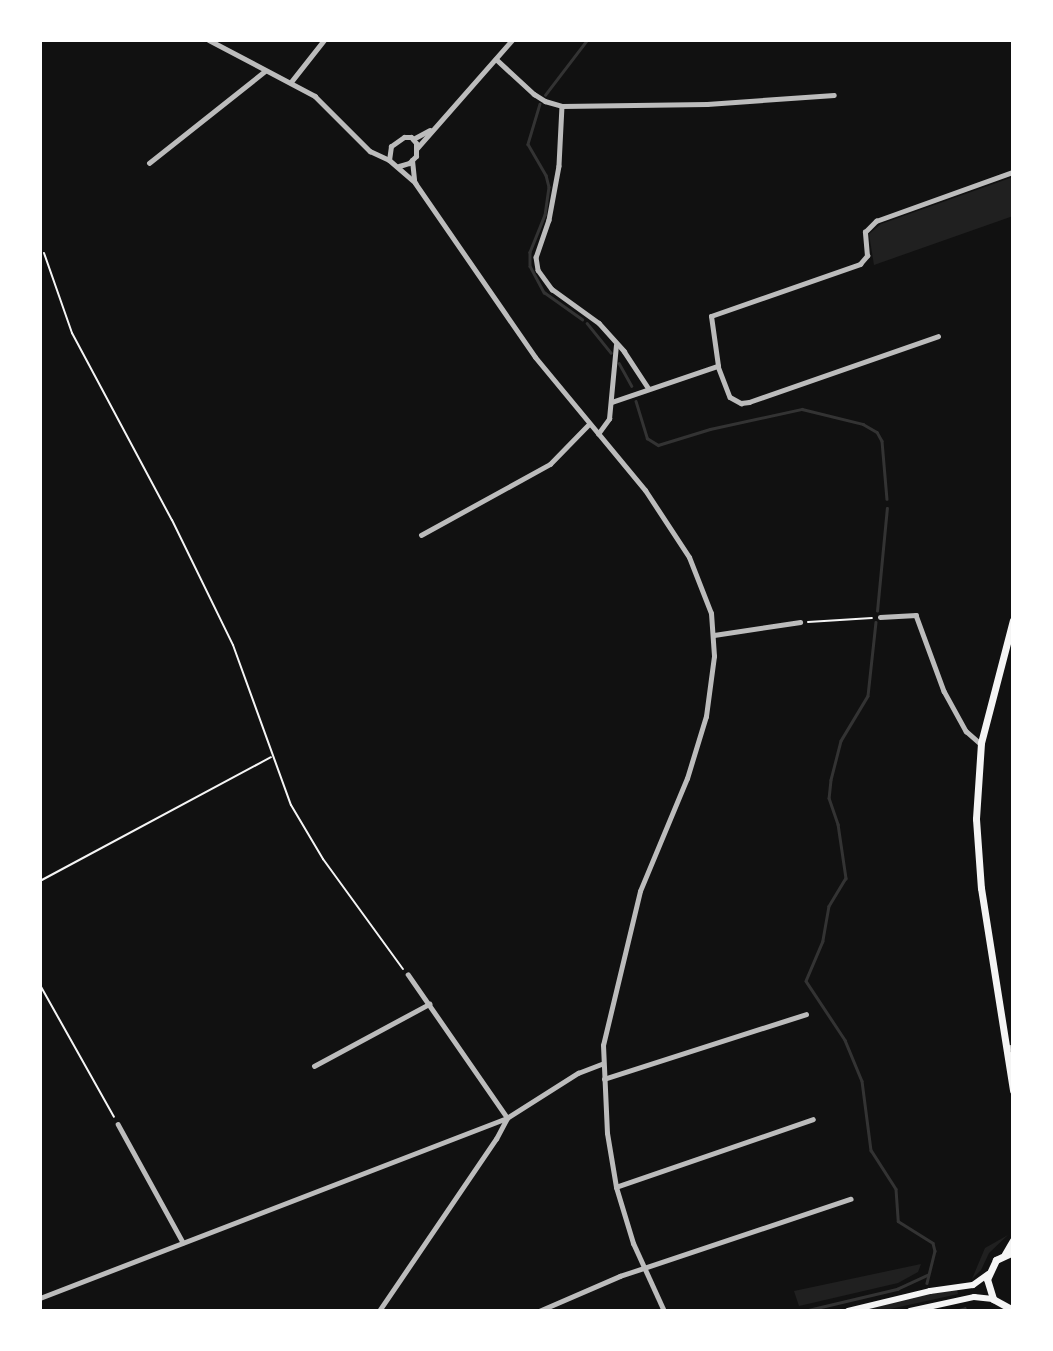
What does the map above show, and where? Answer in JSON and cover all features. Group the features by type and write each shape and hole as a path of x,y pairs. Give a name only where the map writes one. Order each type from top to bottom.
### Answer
{"main road":[{"path":"1012,1086 977,854 976,797 981,743 1013,620"},
{"path":"1007,645 1013,633"},
{"path":"1006,1035 1012,1050"},
{"path":"998,1305 987,1284 988,1274 993,1263 1009,1253 1013,1240"},
{"path":"848,1311 930,1290 970,1286 988,1274"},
{"path":"910,1311 974,1297 1013,1310"}],"street":[{"path":"209,40 264,72 291,82 325,103 370,151 399,166 415,183 535,357 645,490 685,549 706,597 714,635 713,675 706,716 687,778 640,891 606,1027 602,1065 607,1133 616,1187 643,1269 664,1311"},
{"path":"291,82 324,40"},
{"path":"415,183 412,160 417,148 512,40"},
{"path":"496,59 534,94 562,106 695,105 834,95"},
{"path":"149,163 264,72"},
{"path":"562,106 559,166 549,220 537,251 536,263 547,285 594,318 617,344 649,390"},
{"path":"390,160 388,153 397,141 404,137 413,139 432,128"},
{"path":"413,139 417,148"},
{"path":"399,166 412,160"},
{"path":"938,336 749,402 730,397 719,366 711,316 860,264 867,256 865,232 876,221 1013,172"},
{"path":"598,434 609,419 617,344"},
{"path":"612,402 719,366"},
{"path":"421,535 550,464 589,424"},
{"path":"880,617 916,615 944,691 966,732 981,743"},
{"path":"714,635 800,622"},
{"path":"408,975 507,1118"},
{"path":"314,1066 429,1003"},
{"path":"603,1079 806,1014"},
{"path":"40,1298 507,1118 578,1073 602,1065"},
{"path":"379,1311 489,1150 507,1118"},
{"path":"616,1187 813,1119"},
{"path":"118,1124 183,1242"},
{"path":"540,1311 643,1269 850,1199"}],"path":[{"path":"44,253 72,333 172,520 233,645 291,806 311,840 408,975"},
{"path":"800,622 880,617"},
{"path":"40,881 272,757"},
{"path":"40,985 118,1124"}],"shaded area":[{"path":"1013,177 1013,216 874,265 869,234 881,224"},
{"path":"1008,1235 989,1253 981,1270 972,1279 985,1248"},
{"path":"921,1264 918,1272 898,1283 799,1306 794,1291"},
{"path":"957,1290 958,1294 881,1311 862,1311 931,1293"}],"waterway":[{"path":"545,95 587,40"},
{"path":"540,104 528,144 546,175 549,187 545,215 530,252 530,266 544,292 582,319"},
{"path":"587,323 611,353"},
{"path":"619,363 632,386"},
{"path":"636,401 647,438 658,445 710,429 802,409 863,424 877,432 882,441 887,499"},
{"path":"877,611 887,508"},
{"path":"876,622 868,696 841,741 831,780 829,798 838,824 846,878 829,906 823,941 806,981 845,1040 862,1081 871,1150 896,1189 898,1221 933,1243 935,1251 927,1283"},
{"path":"804,1311 897,1289 927,1275"},
{"path":"956,1311 965,1308"}]}
